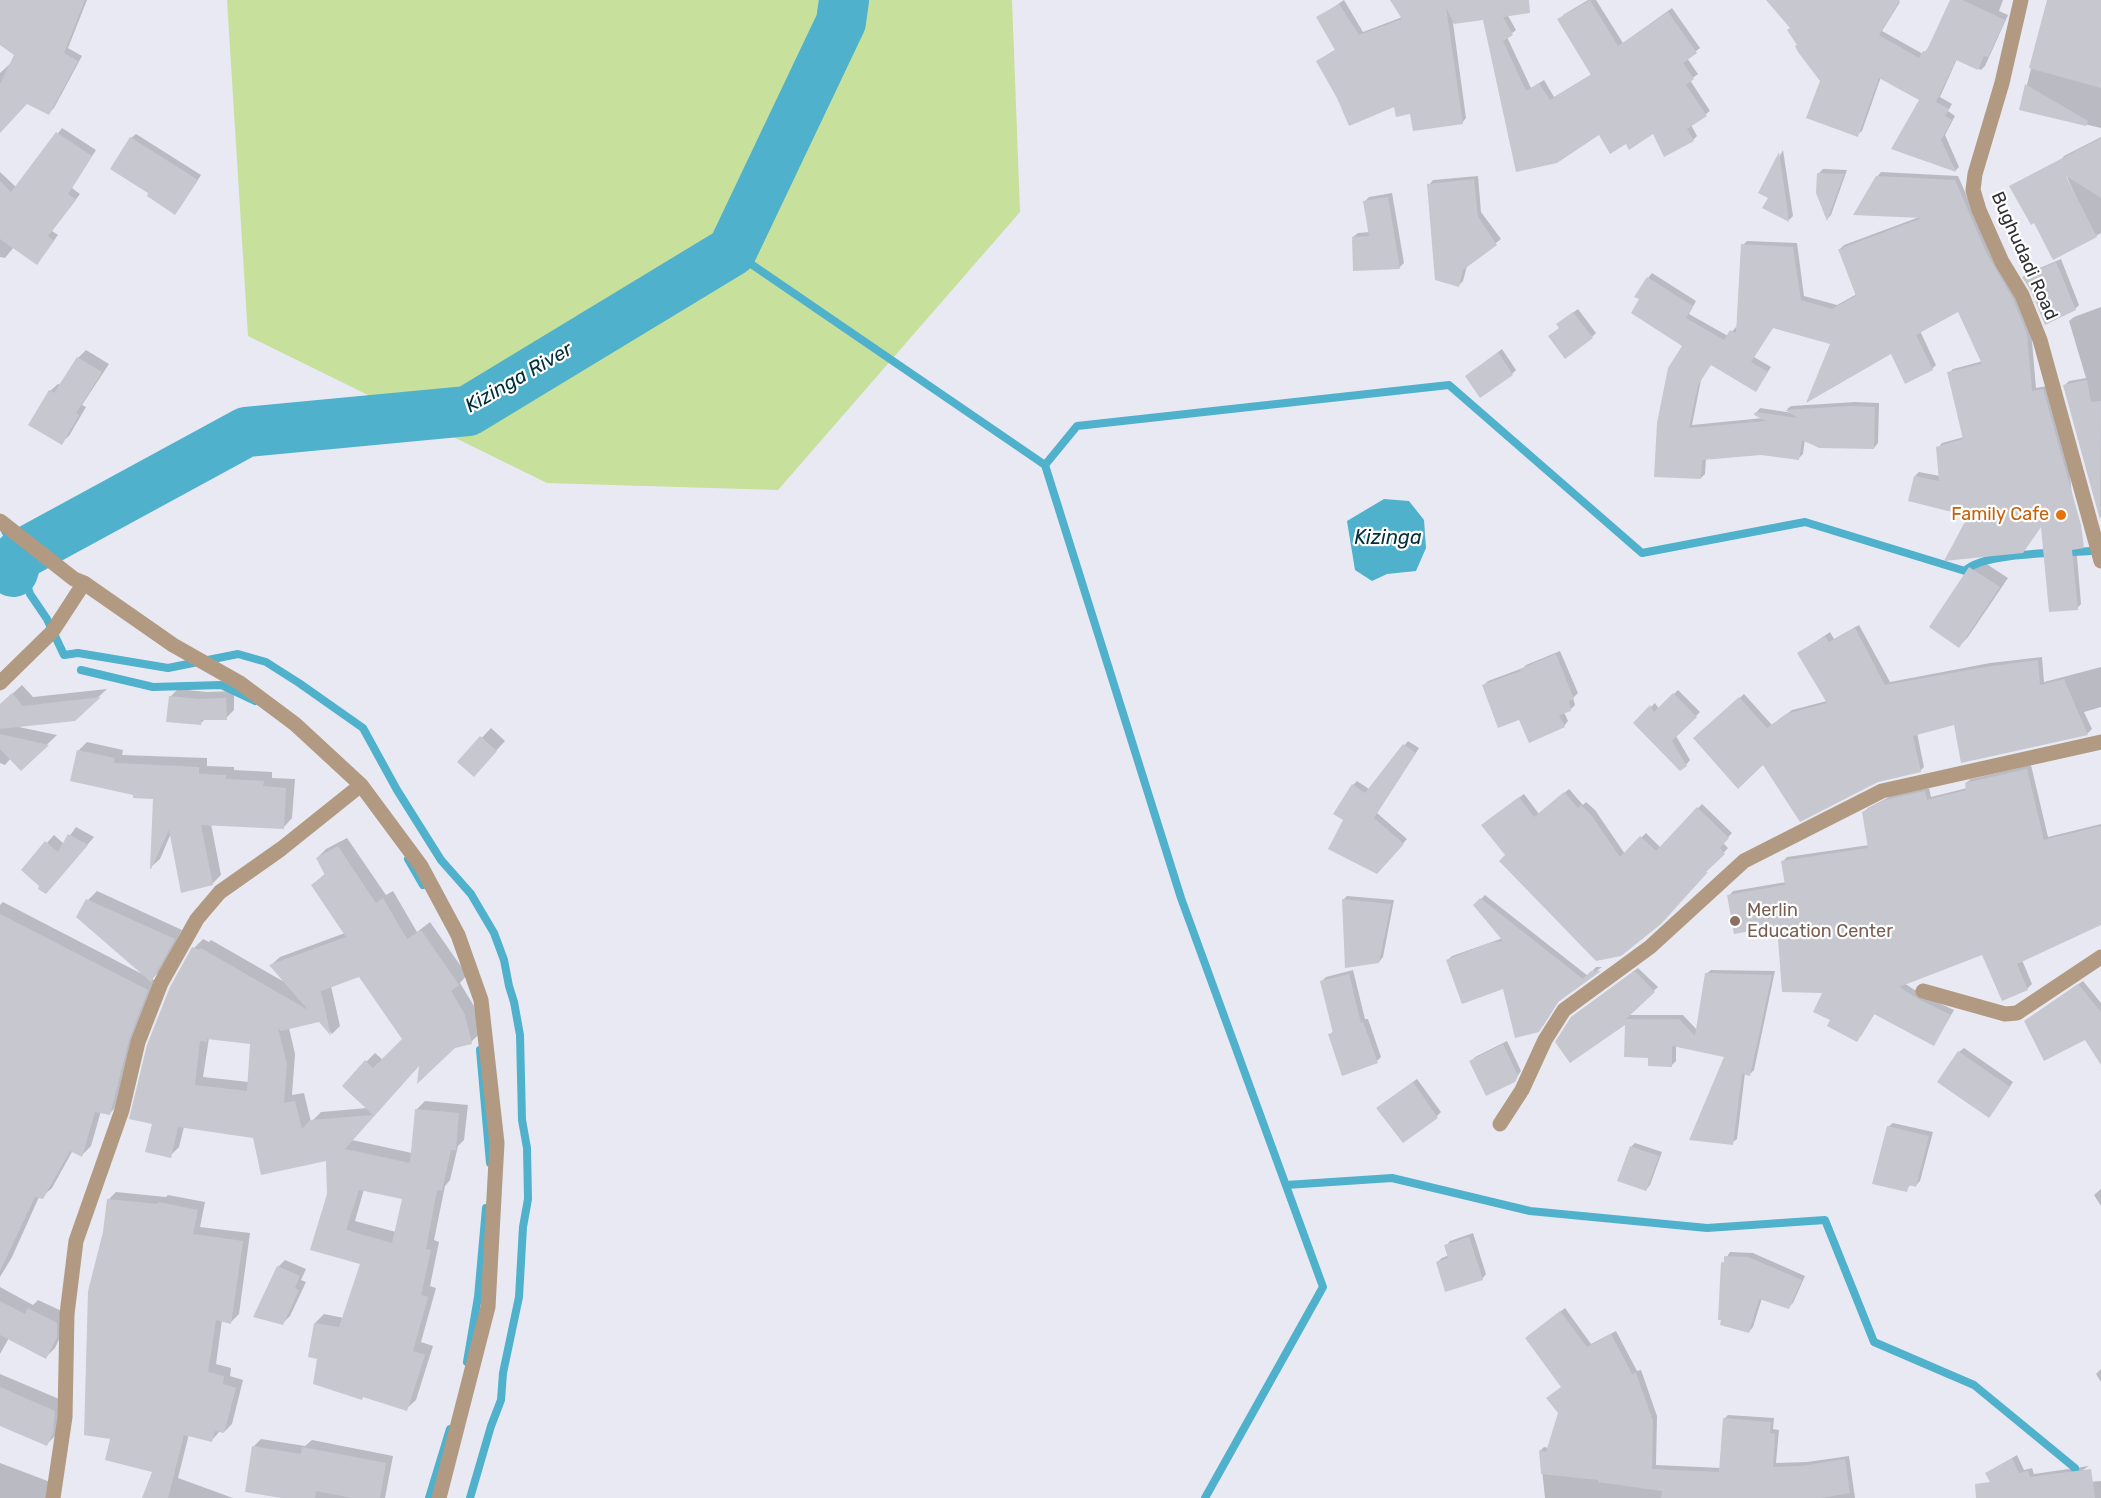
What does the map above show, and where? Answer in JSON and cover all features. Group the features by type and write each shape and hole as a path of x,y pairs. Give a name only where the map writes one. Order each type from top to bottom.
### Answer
{"street":[{"name":"Bughudadi Road","path":"2021,0 2002,84 1975,174 1973,190 1979,210 2002,262 2022,295 2040,340 2101,561"},
{"path":"0,521 79,581 173,645 240,683 296,724 361,785 421,866 458,935 481,1000 497,1143 488,1307 439,1498"},
{"path":"0,683 52,632 79,581"},
{"path":"1500,1124 1522,1090 1545,1040 1564,1010 1650,947 1744,861 1882,791 2101,742"},
{"path":"53,1498 65,1417 67,1314 76,1241 115,1131 138,1042 161,983 197,919 220,892 281,849 361,785"},
{"path":"1923,990 2005,1014 2017,1013 2101,957"}],"green space":[{"path":"227,0 1012,0 1020,212 778,490 547,483 248,336"}],"water":[{"name":"Kizinga","path":"1384,499 1409,501 1424,520 1426,548 1416,571 1387,574 1372,581 1355,570 1347,521"}],"building":[{"path":"0,0 85,0 64,53 78,61 49,115 27,104 0,133 0,84 14,55 0,45"},
{"path":"1390,0 1529,0 1530,13 1503,17 1513,35 1503,41 1526,91 1539,83 1550,100 1591,75 1557,19 1590,0 1618,46 1668,12 1697,53 1683,63 1694,79 1686,85 1707,116 1687,129 1694,141 1664,157 1653,134 1629,150 1626,144 1610,154 1599,135 1557,163 1516,172 1483,20 1454,24 1446,7 1463,124 1413,131 1410,114 1396,117 1394,107 1349,126 1337,98 1316,61 1335,50 1316,17 1339,4 1359,35 1402,19"},
{"path":"1766,0 1900,0 1879,35 1919,58 1923,51 1926,52 1950,0 1962,0 2005,20 1988,57 1984,56 1978,70 1956,60 1936,102 1949,109 1945,116 1952,120 1941,140 1956,172 1891,149 1919,100 1879,78 1858,137 1806,118 1820,81 1798,52 1795,46 1797,45 1787,30 1790,28"},
{"path":"2047,0 2101,0 2101,88 2029,68"},
{"path":"2025,84 2088,121 2086,126 2019,110"},
{"path":"56,132 92,156 68,194 76,200 48,236 54,241 37,265 0,239 0,181 11,192"},
{"path":"130,137 198,180 175,215 147,196 148,193 110,169"},
{"path":"2101,138 2101,198 2066,176 2097,237 2053,260 2034,223 2031,225 2009,186"},
{"path":"1779,152 1789,222 1762,208 1768,198 1758,193"},
{"path":"1817,173 1844,174 1827,221 1816,193"},
{"path":"1876,176 1955,180 1986,252 2013,299 2027,334 2032,391 2043,389 2081,525 2084,548 2072,550 2078,610 2049,612 2041,527 2023,553 1944,561 1968,516 1908,501 1914,476 1939,481 1936,447 1963,439 1947,372 1982,364 1958,312 1916,335 1933,370 1905,384 1891,354 1806,403 1830,344 1773,328 1751,362 1768,372 1756,392 1711,365 1698,385 1689,428 1766,421 1754,415 1755,412 1798,418 1785,410 1850,406 1875,407 1874,449 1819,448 1802,440 1799,460 1761,455 1702,460 1701,479 1654,477 1657,423 1668,368 1682,346 1631,313 1639,299 1634,297 1647,277 1693,306 1686,318 1724,340 1730,330 1736,333 1741,244 1793,247 1801,300 1832,309 1856,296 1838,249 1845,249 1842,248 1922,218 1853,215"},
{"path":"1474,179 1478,217 1497,245 1463,270 1459,287 1435,280 1427,184"},
{"path":"1388,197 1400,269 1353,271 1352,237 1369,236 1363,201"},
{"path":"2056,262 2076,310 2045,325 2031,291 2022,277"},
{"path":"1573,312 1593,338 1565,359 1548,336 1559,328 1556,324"},
{"path":"1498,352 1513,375 1480,398 1465,376"},
{"path":"77,357 102,372 76,413 79,415 62,445 28,425 49,390 54,393"},
{"path":"2087,380 2091,402 2101,401 2100,520 2063,385"},
{"path":"1969,567 2000,587 1959,648 1929,627"},
{"path":"1855,628 1885,685 2038,660 2040,685 2064,679 2088,735 1961,763 1954,725 1913,736 1921,772 1878,782 1800,822 1763,765 1738,789 1693,738 1739,697 1767,728 1786,714 1827,703 1797,653 1825,636 1829,642"},
{"path":"1556,654 1574,699 1569,701 1571,711 1559,715 1565,727 1529,743 1519,720 1498,728 1482,685 1521,671 1520,669"},
{"path":"12,693 23,706 101,697 75,721 0,729 0,704"},
{"path":"1673,693 1697,717 1672,741 1687,766 1680,771 1633,723 1650,705 1654,712"},
{"path":"169,696 198,699 226,698 227,720 201,720 201,725 166,722"},
{"path":"0,734 49,745 21,771 0,749"},
{"path":"480,736 497,751 474,777 457,762"},
{"path":"1403,744 1416,753 1374,818 1404,844 1377,874 1328,849 1343,820 1333,814 1352,784 1365,793"},
{"path":"77,750 115,758 114,763 199,767 199,774 226,775 226,779 264,781 263,786 286,788 284,829 201,825 213,885 181,893 169,830 150,869 153,799 133,798 133,795 70,781"},
{"path":"2027,769 2044,840 2101,826 2101,925 2017,964 2028,990 2002,1001 1982,955 1899,987 1951,1015 1934,1046 1874,1014 1857,1042 1827,1026 1830,1020 1813,1012 1822,993 1782,992 1777,926 1734,934 1727,895 1785,885 1781,861 1868,848 1862,812 1885,800 1925,791 1927,800 1966,790 1965,783"},
{"path":"1564,792 1578,808 1581,805 1591,815 1620,857 1640,836 1656,851 1697,807 1729,838 1720,848 1725,854 1706,872 1708,872 1661,924 1621,956 1596,961 1499,861 1505,855 1481,825 1519,797 1534,817"},
{"path":"68,834 88,845 46,894 38,889 39,886 21,870 45,841 58,852"},
{"path":"338,846 376,903 383,898 407,939 421,930 459,985 451,991 465,1015 472,1044 455,1048 417,1084 419,1066 345,1149 410,1163 415,1109 459,1113 456,1150 451,1150 442,1191 437,1190 426,1249 431,1250 421,1295 428,1297 413,1351 425,1355 407,1411 363,1397 362,1400 313,1384 317,1359 308,1357 314,1323 339,1327 360,1264 310,1250 327,1194 326,1161 261,1175 253,1138 178,1127 171,1158 145,1152 152,1124 129,1119 147,1045 170,987 192,947 199,950 201,948 308,1010 269,965 346,937 311,885 325,875 316,858","holes":["359,977 402,1039 373,1068 365,1060 342,1086 373,1115 310,1120 302,1129 295,1101 284,1103 287,1064 278,1028 281,1031 319,1022 331,1036 321,991","207,1039 250,1044 247,1091 195,1085 200,1041 207,1042","359,1190 402,1199 392,1243 346,1230"]},
{"path":"1480,898 1583,979 1591,971 1601,971 1558,1002 1539,1032 1515,1038 1503,989 1462,1004 1446,960 1489,943 1503,941 1473,905"},
{"path":"86,899 175,939 151,982 76,917"},
{"path":"1342,899 1391,904 1379,963 1345,968"},
{"path":"0,914 148,990 129,1040 110,1115 95,1112 82,1157 70,1151 43,1199 35,1197 0,1271"},
{"path":"1636,972 1655,992 1626,1019 1679,1019 1695,1036 1705,973 1772,975 1750,1076 1742,1074 1733,1145 1689,1140 1724,1057 1672,1046 1672,1067 1648,1066 1648,1058 1624,1057 1625,1025 1570,1063 1555,1042 1571,1017"},
{"path":"1349,974 1361,1023 1363,1022 1378,1063 1342,1076 1328,1034 1333,1033 1320,981"},
{"path":"2078,984 2101,1012 2101,1065 2085,1040 2044,1061 2024,1021"},
{"path":"1503,1044 1518,1076 1515,1082 1486,1096 1469,1061"},
{"path":"1958,1051 2010,1087 1989,1118 1937,1082"},
{"path":"1413,1082 1438,1118 1403,1143 1376,1108"},
{"path":"1887,1126 1929,1136 1916,1187 1909,1185 1907,1192 1872,1184"},
{"path":"1630,1146 1659,1156 1646,1191 1617,1181"},
{"path":"107,1199 158,1204 158,1202 198,1210 193,1234 243,1241 231,1324 216,1320 208,1372 224,1376 223,1384 236,1388 224,1433 215,1431 212,1442 184,1435 168,1498 142,1498 152,1472 105,1460 110,1439 84,1435 88,1291 103,1232"},
{"path":"1469,1237 1483,1280 1445,1292 1436,1262 1448,1258 1444,1245"},
{"path":"1724,1256 1748,1257 1802,1280 1789,1309 1759,1299 1749,1333 1720,1325 1721,1320 1718,1320 1721,1262 1724,1263"},
{"path":"277,1266 300,1276 295,1288 299,1290 283,1325 253,1317"},
{"path":"0,1301 25,1314 28,1308 57,1323 57,1337 46,1359 0,1335"},
{"path":"1560,1311 1587,1347 1611,1334 1632,1374 1636,1373 1653,1421 1652,1469 1719,1472 1723,1418 1771,1422 1770,1433 1775,1434 1773,1467 1802,1466 1845,1459 1850,1493 1821,1498 1661,1498 1662,1491 1598,1482 1598,1480 1541,1474 1539,1450 1546,1452 1558,1413 1546,1398 1561,1387 1525,1338"},
{"path":"0,1387 55,1411 53,1432 47,1446 0,1426"},
{"path":"252,1446 301,1454 302,1447 386,1463 380,1498 352,1498 316,1491 315,1498 281,1498 245,1492"},
{"path":"2012,1458 2019,1473 2028,1471 2030,1477 2091,1469 2095,1498 1976,1498 1975,1484 1990,1482 1985,1473"}],"waterway":[{"name":"Kizinga River","path":"13,572 18,556 246,432 468,411 732,251 841,22 844,0"},
{"path":"732,251 1045,465 1181,898 1323,1287 1205,1498"},
{"path":"1045,465 1077,426 1449,385 1642,553 1805,522 1965,571 1988,560 2005,557 2090,551"},
{"path":"4,529 18,556 30,594 47,619 64,655 78,653 168,668 238,654 266,662 363,728 397,790 441,860 471,894 494,933 504,960 520,1035 522,1120 527,1148 528,1199 523,1227 519,1297 503,1373 501,1400 470,1498"},
{"path":"81,670 153,687 221,685 255,701"},
{"path":"408,859 423,885"},
{"path":"480,1050 490,1163"},
{"path":"1286,1185 1392,1178 1530,1211 1707,1228 1825,1220 1874,1342 1974,1385 2075,1468 2079,1498"},
{"path":"467,1362 478,1297 486,1208"},
{"path":"429,1498 450,1429"}],"place":[{"name":"Family Cafe","path":"2061,515"},
{"name":"Merlin Education Center","path":"1735,921"}]}
